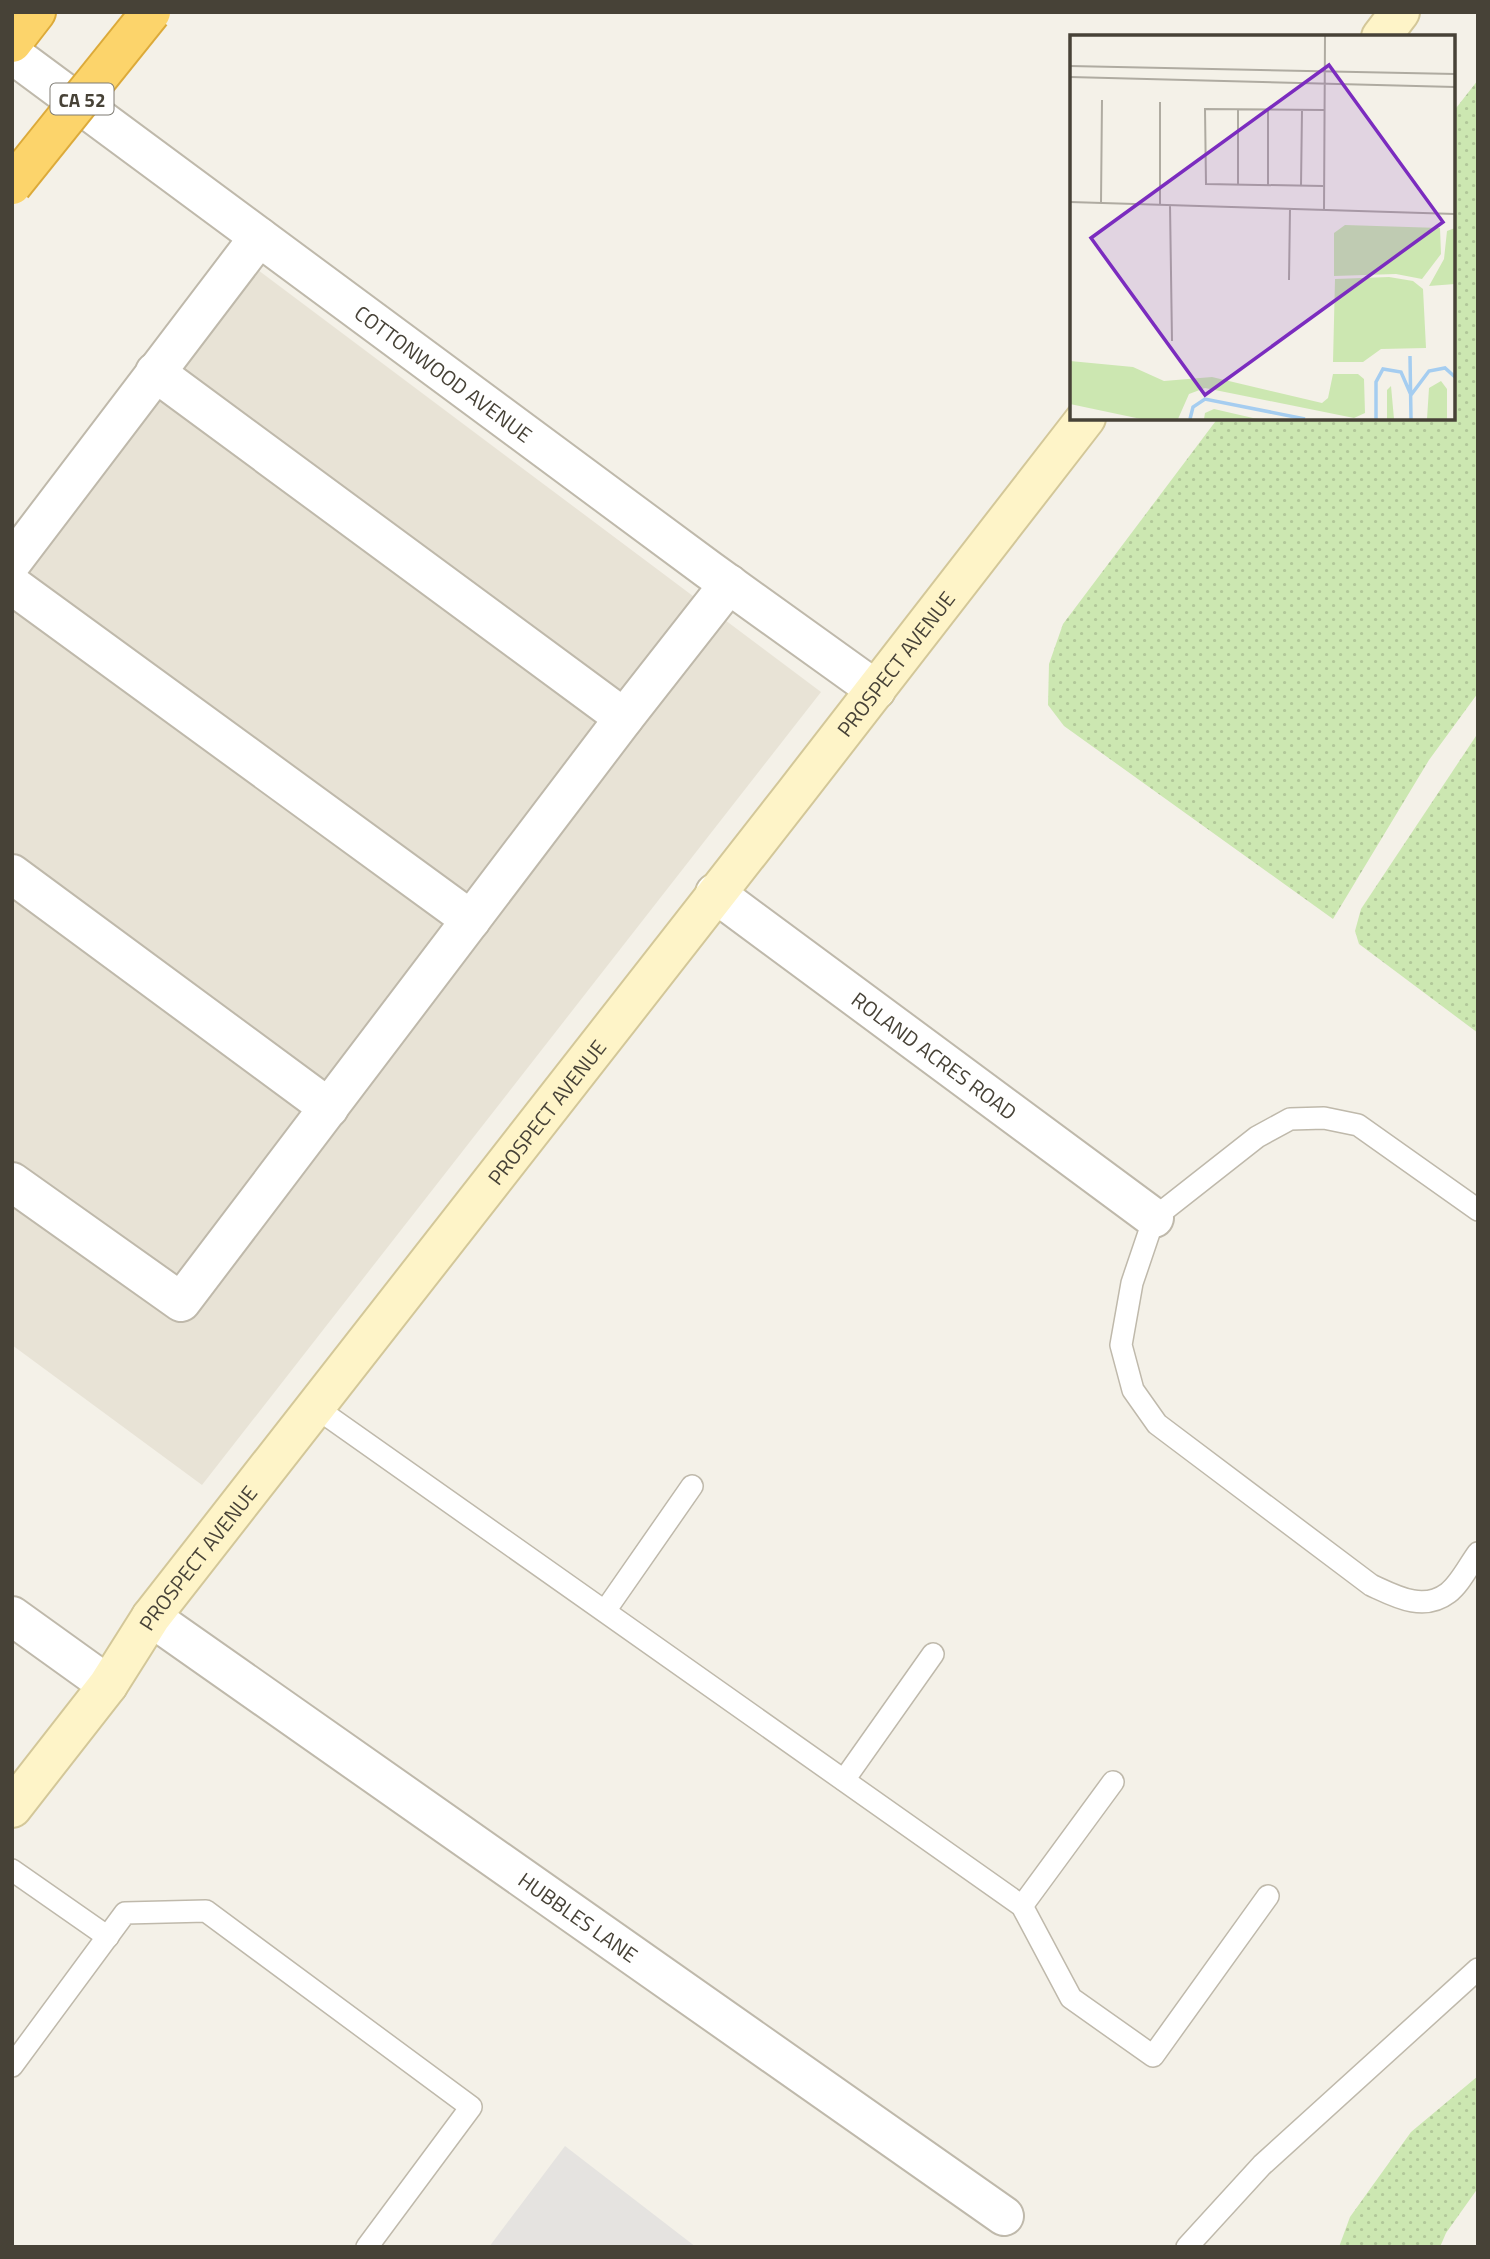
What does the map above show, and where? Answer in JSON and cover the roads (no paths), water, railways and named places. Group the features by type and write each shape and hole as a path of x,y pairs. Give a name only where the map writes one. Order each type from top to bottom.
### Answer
{"highway":[{"path":"12,44 36,12"},
{"name":"CA 52","path":"12,186 151,12"}],"main road":[{"path":"1383,35 1400,12"},
{"name":"PROSPECT AVENUE","path":"12,1808 108,1685 151,1617 715,892 820,763 1084,420"}],"street":[{"name":"COTTONWOOD AVENUE","path":"12,54 876,690"},
{"path":"12,562 259,237"},
{"path":"155,372 624,718"},
{"path":"12,1182 181,1302 624,718 729,584"},
{"path":"12,585 471,920"},
{"path":"12,874 329,1108"},
{"name":"ROLAND ACRES ROAD","path":"715,892 1154,1218"},
{"path":"12,1616 108,1685"},
{"name":"HUBBLES LANE","path":"151,1617 1004,2216"}],"lane":[{"path":"1478,1210 1358,1125 1324,1118 1290,1119 1257,1137 1154,1218 1132,1283 1121,1345 1133,1390 1157,1424 1371,1585 1409,1602 1432,1601 1449,1592 1478,1553"},
{"path":"316,1407 1022,1906 1071,1998 1153,2056 1268,1896"},
{"path":"605,1611 692,1486"},
{"path":"844,1780 933,1654"},
{"path":"1022,1906 1113,1782"},
{"path":"12,1870 108,1937"},
{"path":"12,2066 125,1913 206,1911 471,2107 368,2247"},
{"path":"1187,2247 1262,2165 1478,1969"}]}
